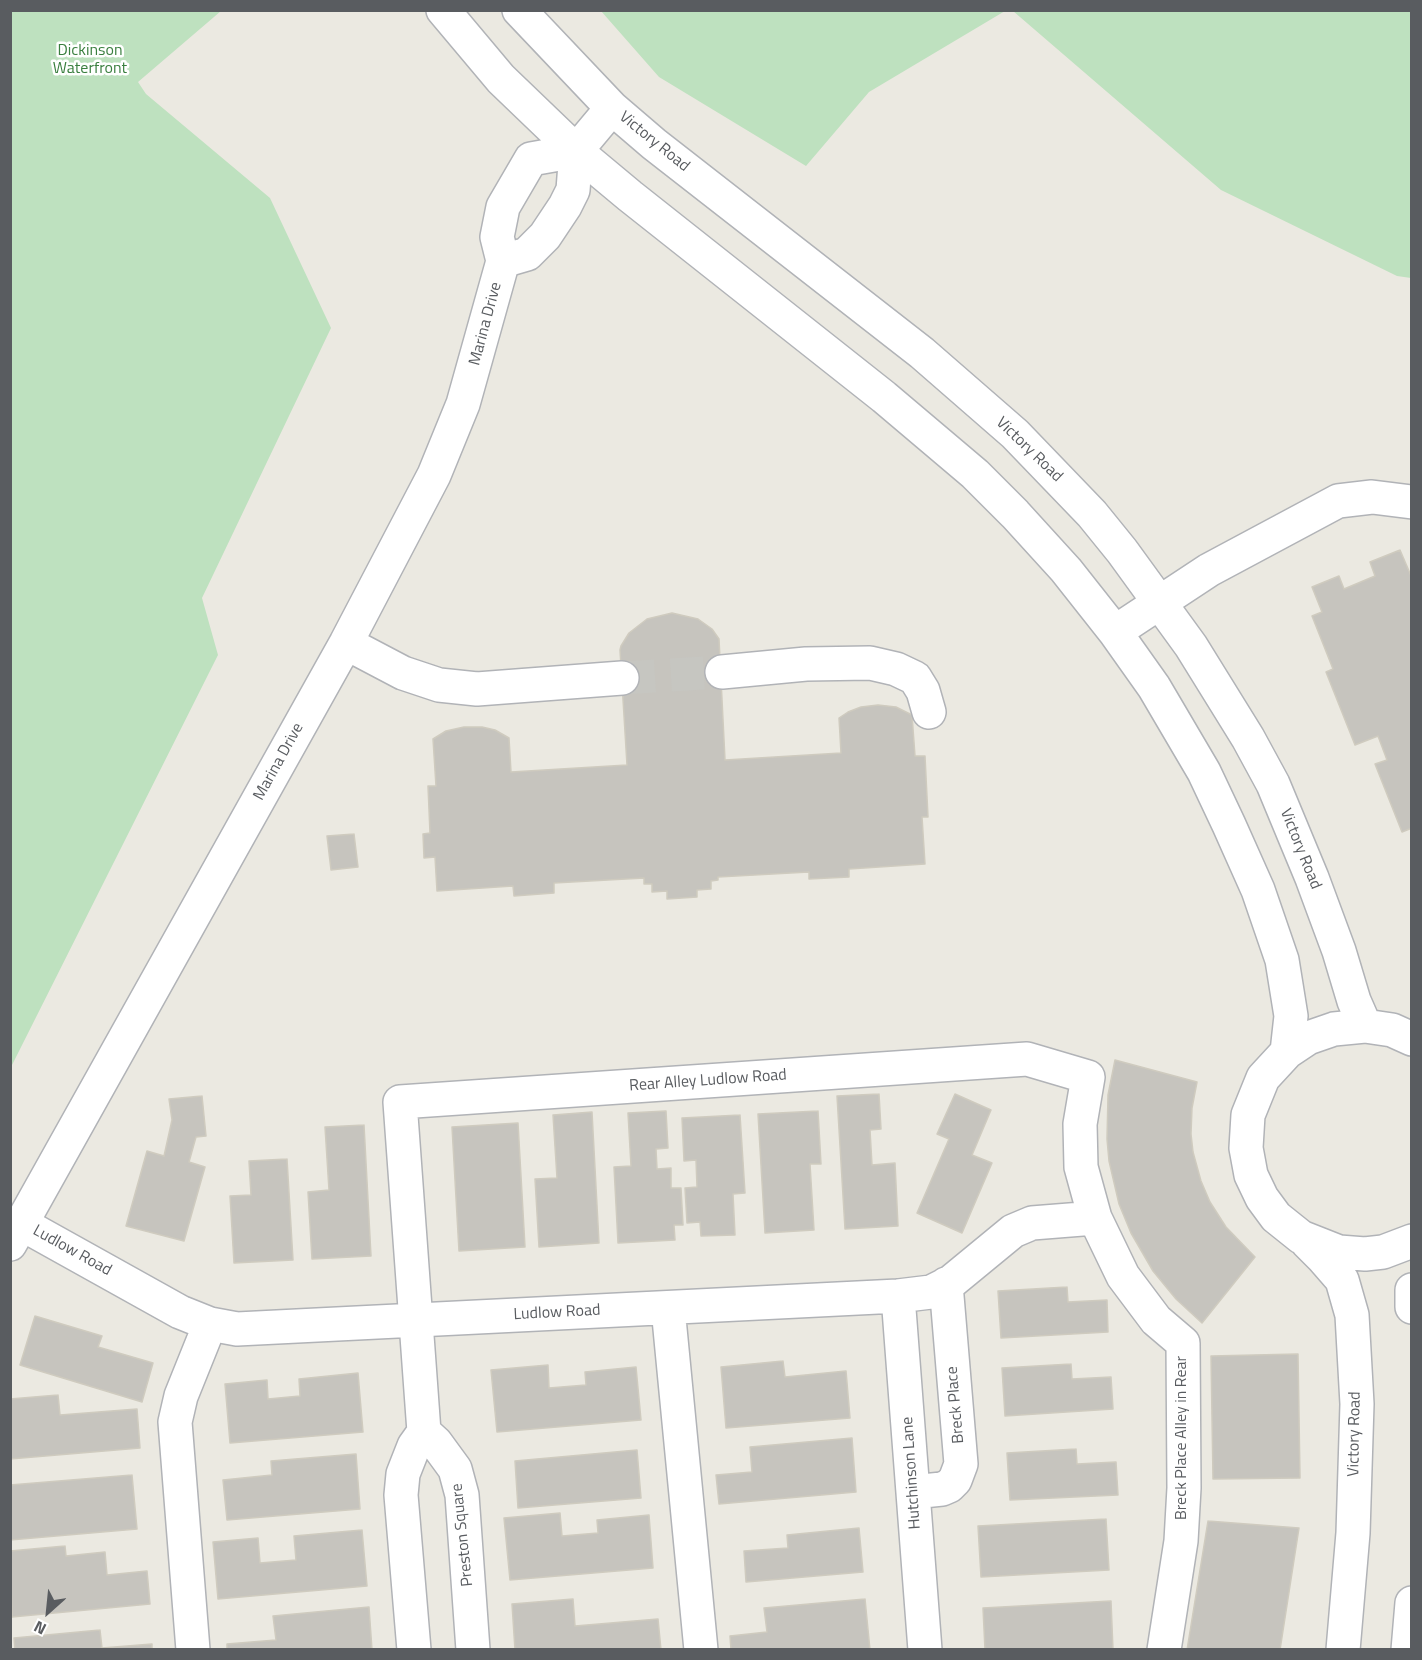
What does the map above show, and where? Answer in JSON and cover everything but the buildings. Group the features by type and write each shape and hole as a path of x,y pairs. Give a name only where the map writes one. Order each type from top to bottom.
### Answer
{"street":[{"path":"443,10 501,79 576,151 884,397 975,474 1066,570 1115,632 1154,687 1198,762 1258,890 1282,960 1288,987 1291,1016 1287,1052"},
{"name":"Victory Road","path":"519,10 612,108 654,144 898,334 983,405 1049,468 1092,514 1160,602 1222,694 1273,784 1312,878 1339,951 1354,1001 1365,1026"},
{"path":"576,151 612,108"},
{"name":"Marina Drive","path":"16,1234 346,643 416,513 450,437 473,371 503,261 497,237 503,207 531,159 576,151 573,190 565,206 545,236 527,254 503,261"},
{"path":"1115,632 1209,570 1338,501 1372,496 1412,502"},
{"path":"346,643 403,673 439,685 477,688 622,678"},
{"path":"722,672 806,664 870,663 896,669 915,678 923,692 929,712"},
{"path":"1412,1039 1392,1030 1365,1026 1334,1029 1308,1038 1287,1052 1263,1078 1248,1115 1246,1148 1251,1175 1262,1198 1276,1217 1301,1237 1339,1252 1365,1254 1383,1252 1412,1241"},
{"name":"Rear Alley Ludlow Road","path":"416,1321 400,1102 1027,1059 1088,1077 1080,1124 1081,1167 1095,1218"},
{"name":"Ludlow Road","path":"16,1234 180,1312 210,1324 237,1329 898,1296 931,1292 946,1284 1013,1231 1032,1222 1095,1218"},
{"name":"Breck Place Alley in Rear","path":"1095,1218 1123,1276 1156,1320 1183,1343 1182,1531 1164,1650"},
{"name":"Victory Road","path":"1301,1237 1342,1280 1352,1315 1357,1416 1353,1533 1343,1650"},
{"name":"Breck Place","path":"913,1492 949,1486 956,1480 961,1464 946,1284"},
{"path":"1412,1290 1412,1307"},
{"name":"Hutchinson Lane","path":"898,1296 925,1650"},
{"path":"668,1308 701,1650"},
{"path":"414,1650 401,1495 403,1474 414,1446 424,1432 416,1321"},
{"path":"193,1650 175,1422 181,1396 210,1324"},
{"name":"Preston Square","path":"424,1432 436,1443 455,1469 462,1495 473,1650"},
{"path":"1408,1650 1412,1603"}],"green space":[{"name":"Dickinson Waterfront","path":"11,10 221,11 138,82 146,94 270,198 331,328 202,598 218,655 11,1067"},
{"path":"601,11 1005,11 869,92 806,166 659,77"},
{"path":"1013,11 1411,11 1411,278 1397,276 1221,190"}],"tunnel":[{"path":"622,678 722,672"}]}
